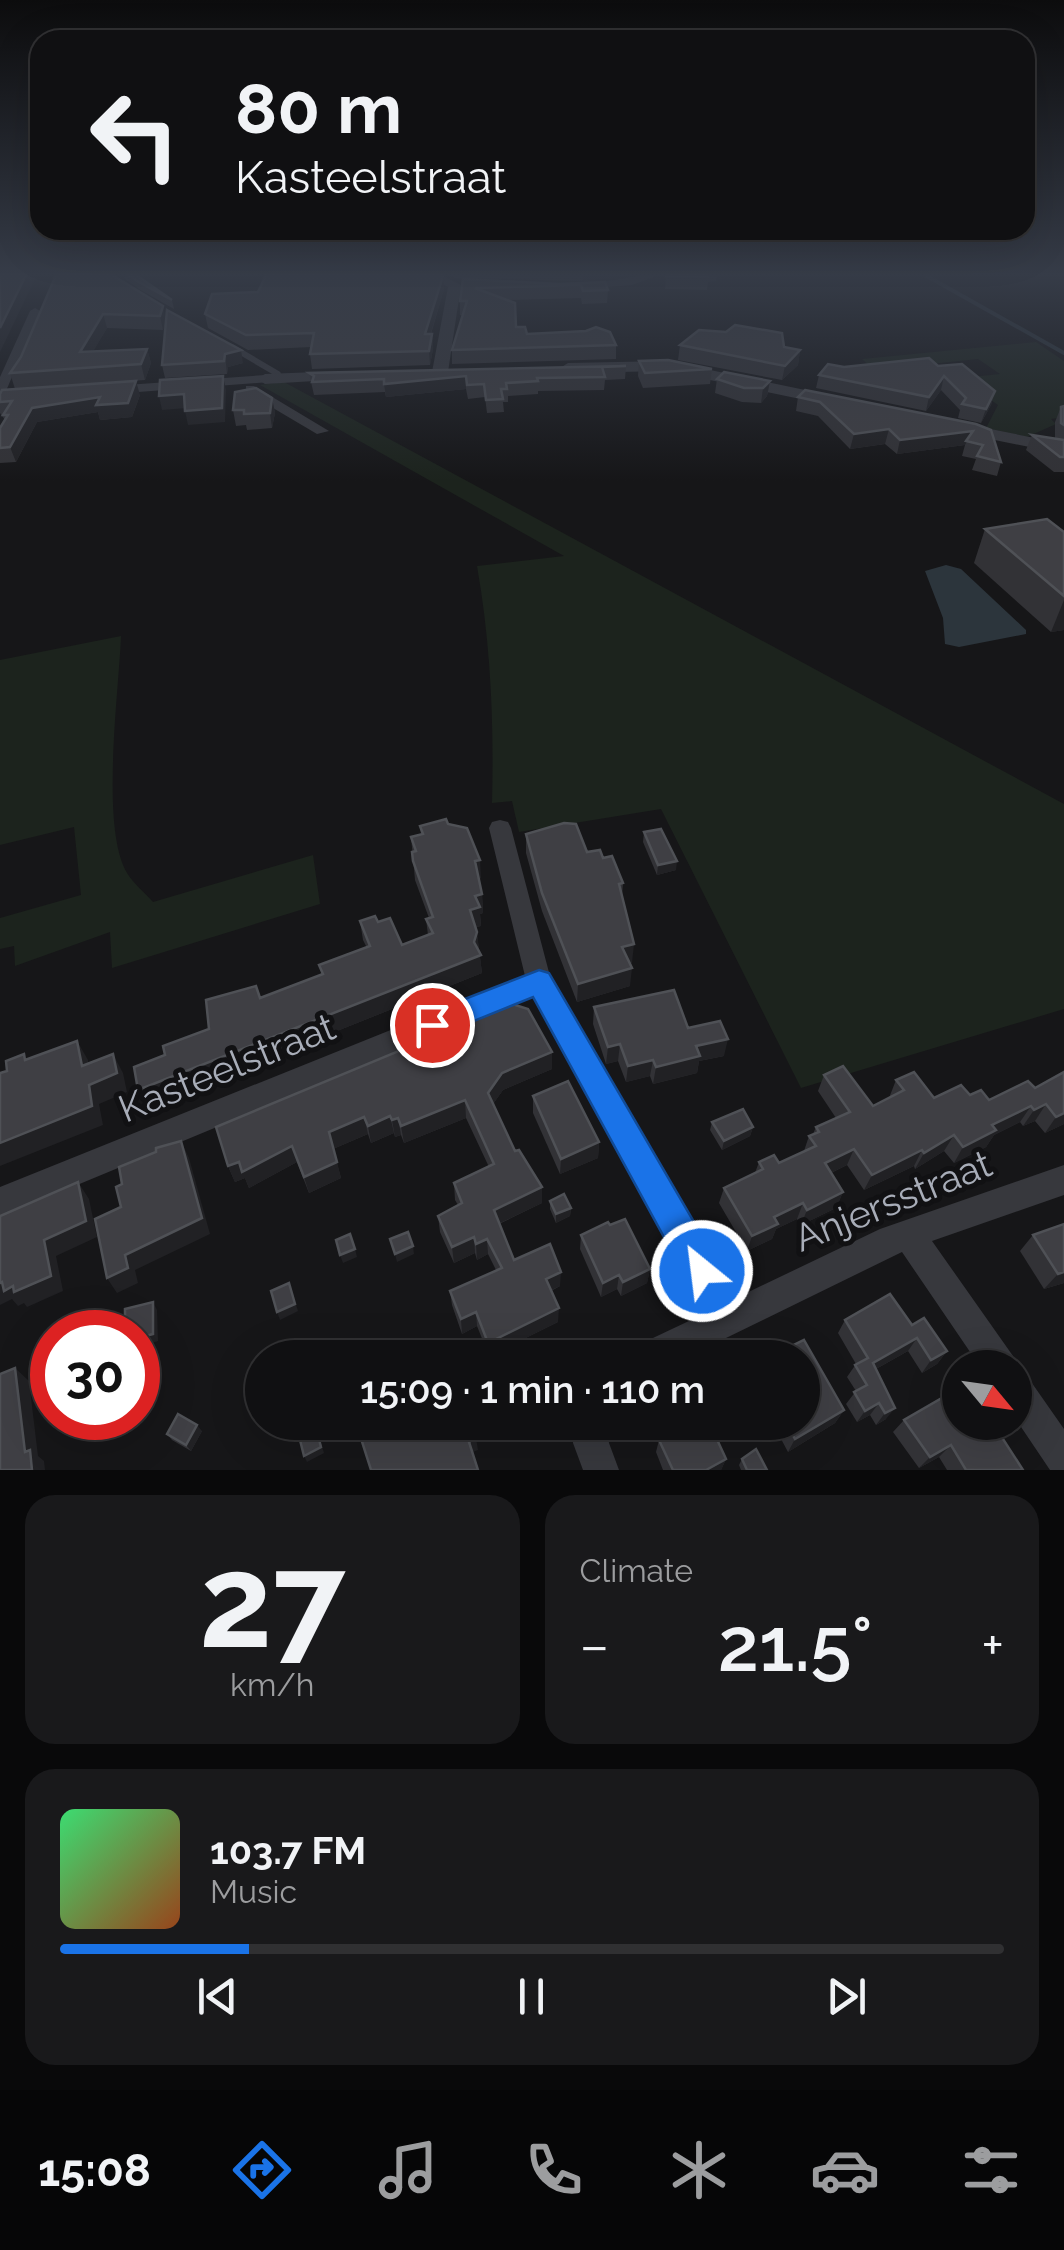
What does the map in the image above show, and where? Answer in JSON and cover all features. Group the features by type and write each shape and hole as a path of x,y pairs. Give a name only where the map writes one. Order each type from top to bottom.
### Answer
{"street":[{"path":"16,344 0,394 18,396"},
{"path":"440,372 445,344"},
{"path":"540,369 667,366 858,406"},
{"path":"422,373 460,372"},
{"path":"92,391 368,375"},
{"path":"241,381 322,431"},
{"path":"950,426 1064,449"},
{"path":"500,828 539,982 729,1318"},
{"name":"Kasteelstraat","path":"0,1202 539,982"},
{"name":"Anjersstraat","path":"684,1340 908,1233 1064,1180"},
{"path":"908,1233 989,1350"},
{"path":"1032,1413 1064,1460"},
{"path":"591,1440 600,1470"}],"lane":[{"path":"225,344 278,374 271,379"}],"shaded area":[{"path":"1038,344 1064,361 1064,417 1051,419 1056,424 1027,437 986,428 998,405 974,388 971,377 1000,374 978,359 874,370 862,359"},
{"path":"284,382 1064,804 1064,1009 801,1088 661,809 519,832 512,801 492,803 490,684 477,566 564,556 260,385"},
{"path":"946,565 961,569 1026,634 959,647 945,644 943,618 925,571"},
{"path":"121,636 113,793 114,825 127,873 153,902 313,855 320,904 112,968 110,932 15,966 14,946 0,949 0,918 81,895 74,827 0,845 0,660"}],"building":[{"path":"27,344 85,344 80,352 147,349 141,364 10,373"},
{"path":"164,344 229,344 241,350 225,354 224,361 162,365"},
{"path":"312,344 430,344 429,351 310,354"},
{"path":"454,344 616,345 452,350"},
{"path":"784,344 800,350 785,366 680,345"},
{"path":"929,358 938,366 962,364 995,391 986,409 962,404 966,398 944,376 929,397 819,375 828,364 844,367"},
{"path":"668,360 712,369 645,373 639,361"},
{"path":"626,366 602,367 605,377 537,378 538,381 506,383 507,389 501,389 503,399 486,400 484,384 467,385 466,376 384,384 384,379 312,382 314,376 309,373"},
{"path":"724,372 770,381 763,388 744,388 717,379"},
{"path":"223,376 222,408 185,411 184,394 159,396 160,380"},
{"path":"136,381 128,403 96,405 100,397 32,408 10,447 0,448 0,428 8,415 3,415 12,401 0,402 2,390"},
{"path":"256,388 272,398 270,413 244,414 244,410 233,410 235,392"},
{"path":"805,390 976,424 991,430 1001,462 977,456 983,445 966,441 973,431 900,440 889,429 854,434 820,402 798,397"},
{"path":"1032,435 1064,440 1064,457 1060,457"},
{"path":"1047,519 1064,532 1064,596 985,529"},
{"path":"446,819 448,824 467,828 480,860 475,861 482,894 475,896 480,907 470,910 477,932 474,942 481,955 138,1090 134,1067 165,1055 163,1046 209,1029 206,1000 256,986 260,998 323,974 319,965 370,946 360,921 375,916 378,922 390,918 402,945 433,933 426,919 433,917 413,861 412,852 416,851 411,837 423,834 420,826"},
{"path":"564,823 576,824 587,852 600,850 603,858 612,856 623,883 619,884 634,944 622,947 632,968 578,984 542,893 526,834"},
{"path":"661,829 677,861 658,865 644,832"},
{"path":"674,990 688,1028 720,1021 728,1039 696,1046 700,1056 656,1067 653,1060 628,1066 620,1044 608,1047 594,1007"},
{"path":"512,1004 528,1009 552,1052 502,1073 488,1093 515,1151 519,1150 542,1187 494,1210 514,1260 550,1244 561,1272 546,1279 559,1308 494,1340 487,1340 476,1312 461,1319 450,1291 502,1268 487,1239 476,1244 474,1237 452,1247 438,1216 462,1203 454,1183 494,1164 465,1100 401,1126 398,1118 392,1120 390,1116 368,1126 364,1117 329,1132 337,1162 304,1177 292,1146 242,1172 239,1162 228,1166 216,1127"},
{"path":"77,1041 82,1066 113,1054 117,1073 89,1085 92,1106 0,1143 0,1073 7,1071 6,1061 24,1054 25,1060"},
{"path":"843,1066 873,1106 904,1090 896,1080 914,1072 934,1098 961,1085 970,1095 981,1090 989,1100 1028,1081 1035,1088 1064,1072 1064,1113 1056,1117 1046,1104 1034,1110 1031,1106 992,1125 996,1130 963,1147 954,1135 924,1153 922,1150 872,1175 854,1149 825,1163 843,1192 807,1210 803,1203 774,1217 778,1224 752,1236 724,1188 763,1169 759,1162 774,1155 779,1163 816,1146 809,1136 819,1132 816,1127 850,1112 824,1075"},
{"path":"568,1081 599,1142 561,1159 533,1096"},
{"path":"743,1109 753,1127 724,1141 712,1122"},
{"path":"181,1141 202,1218 125,1255 128,1268 107,1278 95,1219 121,1207 116,1187 122,1184 119,1167 156,1152 156,1148"},
{"path":"78,1182 86,1221 44,1240 51,1276 14,1292 13,1286 4,1291 0,1283 0,1216"},
{"path":"564,1194 571,1208 556,1214 550,1201"},
{"path":"625,1219 650,1269 623,1282 619,1275 603,1283 581,1235"},
{"path":"1064,1224 1064,1272 1058,1274 1033,1235"},
{"path":"408,1232 413,1246 395,1254 390,1239"},
{"path":"350,1234 355,1249 340,1255 336,1240"},
{"path":"289,1283 295,1304 277,1312 271,1291"},
{"path":"890,1294 912,1325 924,1318 946,1350 931,1360 917,1338 873,1363 895,1408 885,1413 879,1403 865,1411 854,1392 867,1385 855,1365 868,1358 845,1320"},
{"path":"153,1302 153,1310 125,1309"},
{"path":"15,1368 25,1452 30,1450 32,1470 0,1470 0,1374"},
{"path":"820,1368 844,1410 820,1424"},
{"path":"942,1398 942,1440 1004,1440 1023,1470 966,1470 951,1445 930,1457 904,1420"},
{"path":"178,1414 197,1425 186,1445 167,1434"},
{"path":"300,1440 319,1440 321,1447 304,1456"},
{"path":"361,1440 472,1440 469,1442 478,1470 371,1470"},
{"path":"659,1440 717,1440 726,1459 706,1470 673,1470"},
{"path":"756,1449 767,1470 747,1470 742,1459"}],"waterway":[{"path":"1047,344 1064,353"}],"route":[{"path":"432,1025 539,982 556,1006 702,1271"}]}
